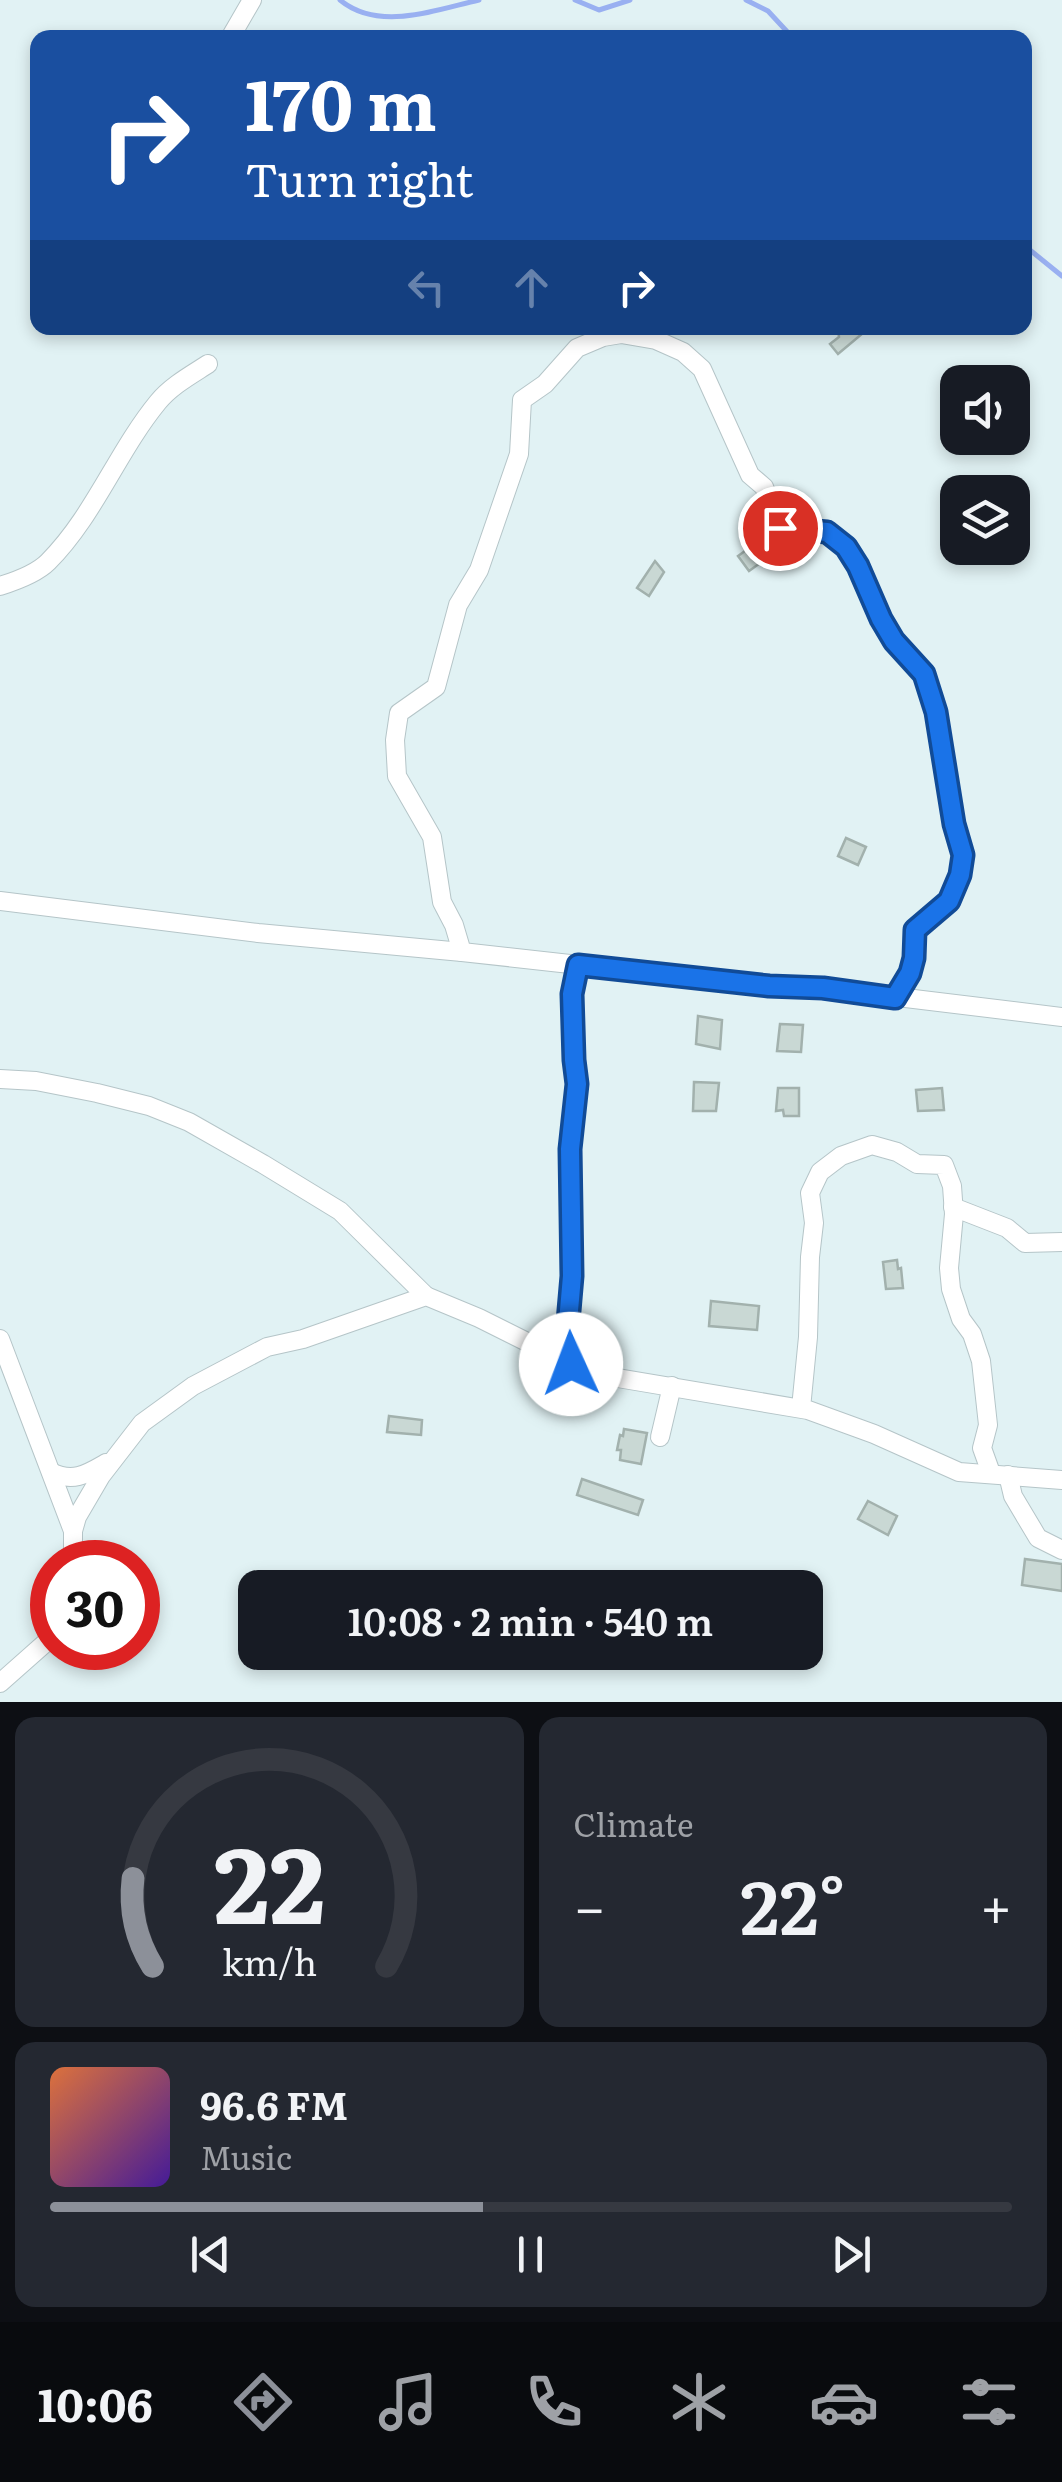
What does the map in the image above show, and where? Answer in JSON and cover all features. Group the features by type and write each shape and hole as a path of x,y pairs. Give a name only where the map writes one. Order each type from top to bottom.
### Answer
{"street":[{"path":"235,30 252,0"},
{"path":"462,952 442,902 432,837 397,776 395,740 399,712 436,687 458,605 479,570 519,454 522,400 545,384 578,348 614,335"},
{"path":"626,335 656,340 683,352 702,369 750,475 764,487 780,528 827,532 846,547 894,641 924,674 936,712 954,824 963,855 949,901 915,930 910,973 895,998"},
{"path":"0,586 46,564 83,520 138,428 162,397 208,364"},
{"path":"0,901 258,932 769,986 823,988 1062,1018"},
{"path":"571,1364 570,1149 577,1084 572,994 578,965"},
{"path":"0,1079 36,1081 98,1093 149,1106 189,1122 340,1212 426,1296 571,1364 618,1378 801,1408 874,1434 959,1472 1062,1480"},
{"path":"801,1408 814,1223 810,1192 820,1172 842,1156 872,1145 917,1164 944,1165 954,1207 951,1289 980,1361 988,1425 982,1448 1038,1538 1062,1550"},
{"path":"954,1207 1007,1228 1025,1243 1062,1242"},
{"path":"73,1540 77,1517 101,1476 142,1423 193,1386 267,1347 303,1339 426,1296"},
{"path":"0,1339 73,1531"},
{"path":"660,1437 672,1386"},
{"path":"51,1472 63,1478 82,1477 115,1458"},
{"path":"0,1684 30,1657"}],"building":[{"path":"861,335 838,354 830,344 839,337"},
{"path":"763,538 774,553 749,571 738,556"},
{"path":"655,561 664,572 649,596 637,588"},
{"path":"846,838 866,847 858,865 838,856"},
{"path":"698,1016 722,1020 720,1049 696,1044"},
{"path":"780,1024 803,1025 801,1052 777,1051"},
{"path":"694,1082 719,1083 716,1111 693,1111"},
{"path":"778,1088 799,1088 799,1116 784,1116 783,1110 776,1111"},
{"path":"942,1088 944,1110 918,1111 916,1090"},
{"path":"897,1260 903,1288 886,1289 883,1262"},
{"path":"711,1301 759,1306 757,1330 709,1326"},
{"path":"389,1416 422,1420 421,1435 387,1432"},
{"path":"624,1429 647,1433 641,1464 620,1460 621,1450 617,1450"},
{"path":"582,1479 643,1500 638,1515 577,1495"},
{"path":"868,1501 897,1516 888,1535 858,1519"},
{"path":"1025,1559 1062,1564 1062,1591 1022,1585"}],"waterway":[{"path":"340,0 355,10 390,17 479,0"},
{"path":"575,0 599,10 630,0"},
{"path":"746,0 768,11 786,30"},
{"path":"1032,252 1062,276"}],"route":[{"path":"571,1364 570,1149 577,1084 572,994 578,965 895,998 910,973 915,930 949,901 960,875 963,855 954,824 936,712 924,674 894,641 846,547 827,532 780,528"}]}
